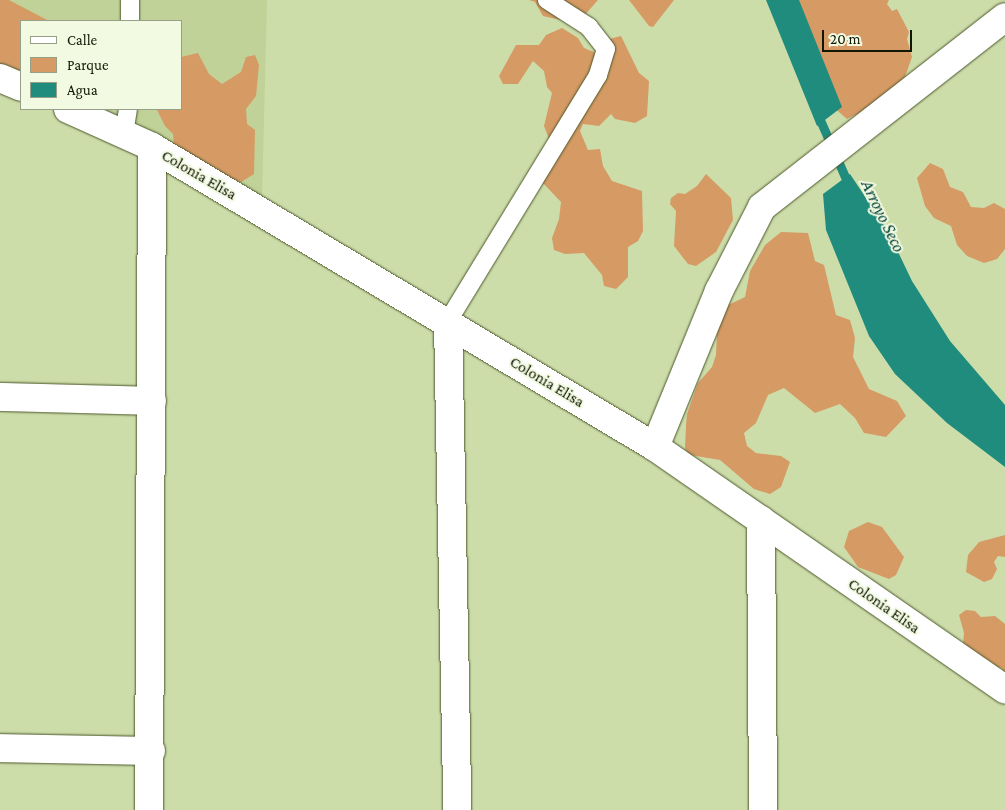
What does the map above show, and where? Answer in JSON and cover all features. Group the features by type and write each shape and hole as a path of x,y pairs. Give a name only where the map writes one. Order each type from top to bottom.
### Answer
{"street":[{"path":"655,447 719,292 762,206 1005,17"},
{"path":"0,78 20,87"},
{"name":"Colonia Elisa","path":"73,110 126,121 152,147 448,321 655,447 1005,689"},
{"path":"149,810 151,751 152,147"},
{"path":"448,321 457,810"},
{"path":"0,397 152,401"},
{"path":"761,520 763,810"},
{"path":"0,748 151,751"}],"lane":[{"path":"130,0 130,20"},
{"path":"448,321 598,75 606,49 589,27 547,0"}],"shaded area":[{"path":"0,0 267,0 262,199 92,110 182,110 182,20 20,20"}],"green space":[{"path":"0,0 9,0 47,20 20,20 20,79 0,70"},
{"path":"529,0 598,0 584,16 565,21 543,16 535,2"},
{"path":"629,0 674,0 653,27 649,26"},
{"path":"795,0 889,0 887,4 892,11 897,9 909,32 907,39 912,57 905,77 869,108 847,119 832,106"},
{"path":"562,28 578,38 584,48 601,55 609,39 621,36 639,73 649,81 647,116 635,123 615,119 611,114 599,126 583,124 580,131 588,150 600,149 603,166 612,181 642,191 643,231 638,241 628,247 628,277 616,289 604,286 602,275 584,253 565,254 554,250 552,238 559,219 561,202 543,183 537,170 551,144 544,126 552,93 547,87 544,71 533,61 518,84 503,84 499,76 516,45 539,45 546,35"},
{"path":"198,53 209,74 222,84 241,72 246,57 255,55 259,65 256,96 246,109 247,124 255,130 254,174 241,182 208,175 174,145 173,134 165,126 157,110 182,110 182,57"},
{"path":"930,163 943,169 950,187 963,192 971,207 984,208 994,203 1005,209 1005,249 997,259 984,263 967,256 957,245 951,226 934,218 925,206 917,178"},
{"path":"706,174 731,198 733,220 716,252 696,266 688,264 674,246 676,211 670,204 671,198 678,193 685,194 697,186"},
{"path":"781,232 808,233 815,261 824,265 836,315 850,320 855,338 853,357 869,389 897,401 906,416 886,437 864,433 855,418 840,404 815,413 784,388 768,395 756,423 744,433 747,446 756,453 781,456 790,462 781,487 770,494 754,489 720,460 690,455 685,449 686,425 687,414 698,383 712,367 716,355 717,331 726,306 745,297 750,271 765,245"},
{"path":"868,522 882,527 904,557 896,575 889,579 858,567 844,547 849,531"},
{"path":"1005,535 1005,557 998,556 994,562 997,569 992,579 984,582 966,572 968,555 979,542"},
{"path":"966,610 975,611 981,617 995,616 1005,624 1005,674 1002,668 991,666 963,644 964,633 959,615"}],"water":[{"path":"766,0 799,0 842,107 817,126"},
{"path":"850,174 888,231 912,281 950,341 1005,405 1005,467 947,423 895,374 869,336 826,230 823,194"}],"waterway":[{"name":"Arroyo Seco","path":"817,113 850,188"}]}
